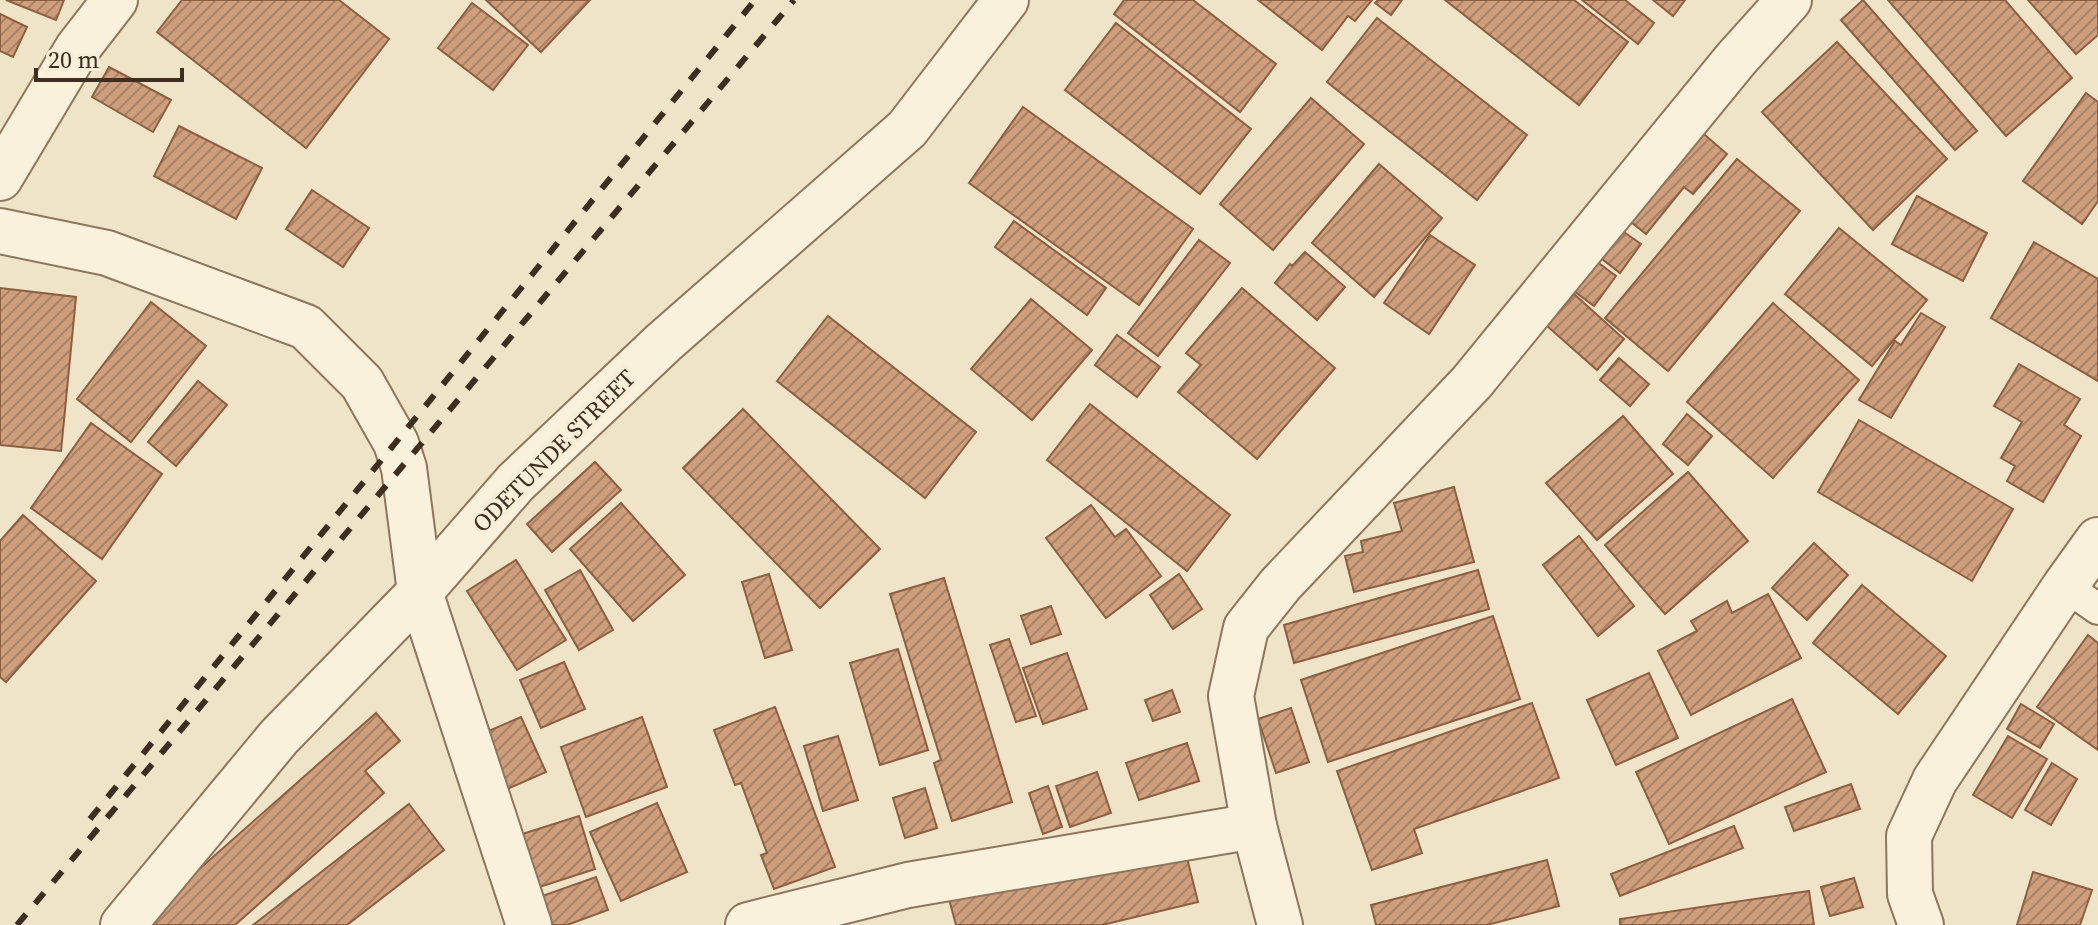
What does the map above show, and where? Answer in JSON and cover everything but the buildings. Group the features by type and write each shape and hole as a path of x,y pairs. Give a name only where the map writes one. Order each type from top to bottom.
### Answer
{"street":[{"path":"0,178 77,49 115,0"},
{"name":"ODETUNDE STREET","path":"123,925 279,737 420,592 516,482 664,342 907,129 1006,0"},
{"path":"1280,925 1254,826 1231,696 1246,628 1280,585 1472,382 1736,59 1789,0"},
{"path":"0,231 107,253 306,327 362,383 396,443 404,468 420,592 529,925"},
{"path":"1921,925 1910,894 1909,836 1935,780 2081,597 2098,540"},
{"path":"748,925 908,885 1254,826"}],"railway":[{"path":"90,819 755,0"},
{"path":"17,925 794,0"}]}
